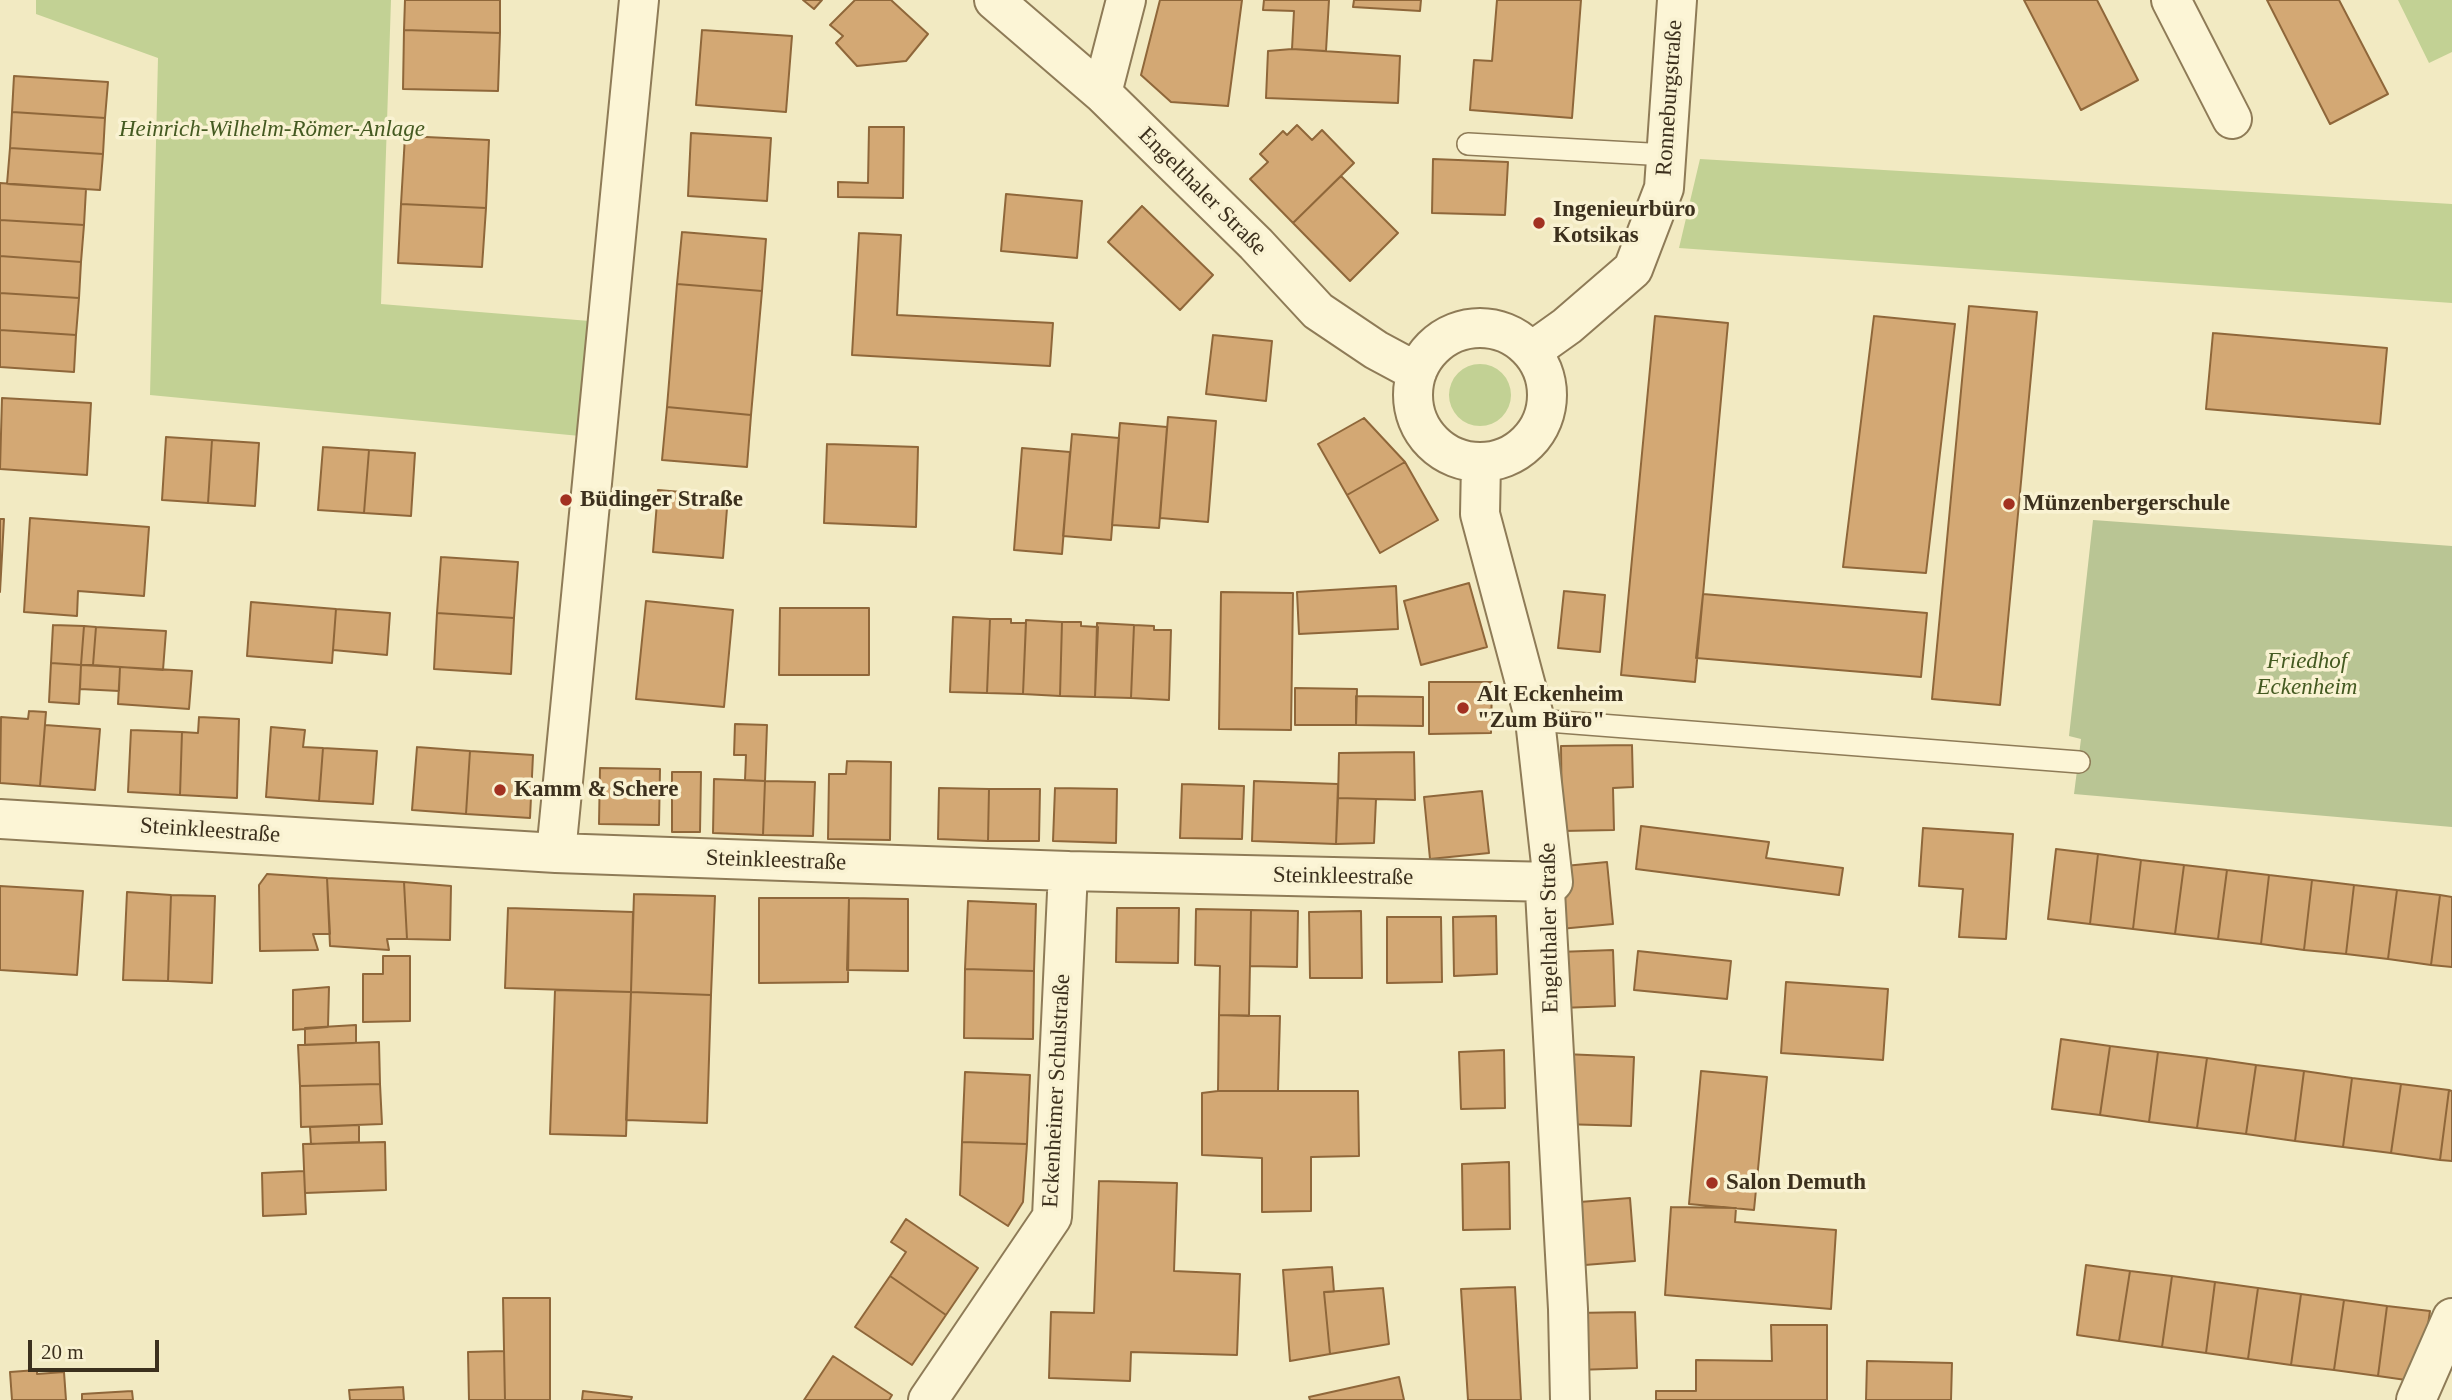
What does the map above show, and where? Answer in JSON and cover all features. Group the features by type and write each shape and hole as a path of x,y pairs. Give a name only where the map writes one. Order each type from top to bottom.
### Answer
{"street":[{"path":"556,853 639,0"},
{"name":"Engelthaler Straße","path":"993,0 1102,93 1256,244 1318,312 1376,350 1417,372"},
{"path":"1102,93 1126,0"},
{"name":"Ronneburgstraße","path":"1532,351 1567,326 1633,269 1664,188 1676,0"},
{"path":"2171,0 2232,119"},
{"path":"1481,327 1504,332 1532,351 1541,367 1548,395 1544,418 1528,443 1509,456 1481,463 1455,458 1433,443 1419,424 1413,396 1417,372 1433,347 1452,334 1481,327"},
{"name":"Engelthaler Straße","path":"1481,463 1480,514 1535,720 1553,882 1545,891 1567,1296 1570,1400"},
{"name":"Steinkleestraße","path":"0,819 556,853 1068,871 1553,882"},
{"name":"Eckenheimer Schulstraße","path":"928,1400 1052,1217 1068,871"},
{"path":"2416,1400 2452,1318"}],"lane":[{"path":"1468,144 1667,155"},
{"path":"1535,720 2079,762"}],"green space":[{"name":"Heinrich-Wilhelm-Römer-Anlage","path":"36,0 391,0 381,304 614,323 601,438 150,395 158,58 36,14"},
{"path":"2398,0 2452,0 2452,52 2429,63"},
{"path":"1700,159 2452,204 2452,303 1679,248"},
{"path":"1480,364 1502,373 1511,395 1502,417 1480,426 1458,417 1449,395 1458,373"},
{"name":"Friedhof Eckenheim","path":"2093,520 2452,546 2452,827 2074,794 2081,739 2069,736"}],"building":[{"path":"405,0 500,0 500,33 404,30"},
{"path":"803,0 822,0 814,9"},
{"path":"855,0 891,0 928,34 906,61 857,66 836,43 843,36 830,25"},
{"path":"1160,0 1242,0 1228,106 1171,102 1141,75"},
{"path":"1264,0 1329,0 1326,51 1292,49 1294,11 1263,10"},
{"path":"1354,0 1421,0 1420,11 1353,7"},
{"path":"1497,0 1581,0 1572,118 1470,110 1474,60 1492,61"},
{"path":"2024,0 2097,0 2138,80 2081,110"},
{"path":"2267,0 2339,0 2388,94 2330,124"},
{"path":"404,30 500,33 498,91 403,89"},
{"path":"702,30 792,36 786,112 696,105"},
{"path":"1292,49 1400,56 1398,103 1266,98 1268,51"},
{"path":"14,76 108,82 105,118 12,112"},
{"path":"12,112 105,118 103,154 10,148"},
{"path":"1297,125 1312,140 1322,130 1354,163 1293,223 1250,179 1268,162 1260,154 1283,131 1287,135"},
{"path":"869,127 904,127 903,198 838,197 838,182 868,183"},
{"path":"691,133 771,138 767,201 688,196"},
{"path":"405,136 489,140 486,208 401,204"},
{"path":"10,148 103,154 100,190 7,184"},
{"path":"1433,159 1508,162 1505,215 1432,213"},
{"path":"1341,176 1398,233 1350,281 1293,223"},
{"path":"0,183 86,189 84,225 0,220"},
{"path":"1006,194 1082,201 1077,258 1001,251"},
{"path":"401,204 486,208 482,267 398,263"},
{"path":"1142,206 1213,275 1180,310 1108,242"},
{"path":"0,220 84,225 81,262 0,256"},
{"path":"682,232 766,239 762,291 677,284"},
{"path":"859,233 901,235 897,315 1053,323 1050,366 852,355"},
{"path":"0,256 81,262 79,298 0,293"},
{"path":"677,284 762,291 751,415 667,407"},
{"path":"0,293 79,298 76,335 0,330"},
{"path":"1969,306 2037,312 2000,705 1932,699"},
{"path":"1655,316 1728,323 1695,682 1621,675"},
{"path":"1874,316 1955,324 1926,573 1843,567"},
{"path":"0,330 76,335 74,372 0,367"},
{"path":"2213,333 2387,348 2380,424 2206,409"},
{"path":"1213,335 1272,341 1266,401 1206,394"},
{"path":"2,398 91,403 87,475 0,469"},
{"path":"667,407 751,415 747,467 662,460"},
{"path":"1168,417 1216,421 1208,522 1160,518"},
{"path":"1364,418 1405,462 1347,495 1318,444"},
{"path":"1120,423 1167,427 1159,528 1112,525"},
{"path":"1072,434 1119,438 1111,540 1063,536"},
{"path":"166,437 212,440 208,503 162,500"},
{"path":"212,440 259,443 255,506 208,503"},
{"path":"827,444 918,447 916,527 824,523"},
{"path":"323,447 369,450 364,513 318,510"},
{"path":"1022,448 1070,452 1062,554 1014,550"},
{"path":"369,450 415,453 411,516 364,513"},
{"path":"1405,462 1438,520 1380,553 1347,495"},
{"path":"658,490 728,496 723,558 653,552"},
{"path":"30,518 149,527 144,596 78,591 77,616 24,612"},
{"path":"0,519 4,519 0,592"},
{"path":"441,557 518,562 514,618 437,613"},
{"path":"1469,583 1487,647 1421,665 1404,601"},
{"path":"1396,586 1398,629 1299,634 1297,592"},
{"path":"1564,591 1605,595 1600,652 1558,648"},
{"path":"1221,592 1293,593 1291,730 1219,729"},
{"path":"1703,594 1927,613 1921,677 1696,658"},
{"path":"646,601 733,610 724,707 636,699"},
{"path":"251,602 336,609 332,663 247,656"},
{"path":"780,608 869,608 869,675 779,675"},
{"path":"336,609 390,613 387,655 333,650"},
{"path":"437,613 514,618 511,674 434,669"},
{"path":"953,617 990,619 987,693 950,692"},
{"path":"990,619 1011,619 1011,623 1026,623 1023,694 987,693"},
{"path":"1026,620 1062,622 1060,696 1023,694"},
{"path":"1062,622 1081,622 1081,626 1098,627 1095,697 1060,696"},
{"path":"1097,623 1134,625 1131,698 1095,697"},
{"path":"53,625 84,626 81,665 51,663"},
{"path":"1134,625 1154,626 1154,630 1171,630 1169,700 1131,698"},
{"path":"84,626 96,627 93,665 81,665"},
{"path":"96,627 166,631 163,670 93,665"},
{"path":"51,663 81,665 79,704 49,702"},
{"path":"81,665 120,667 119,691 80,689"},
{"path":"120,667 192,671 189,709 118,704"},
{"path":"1429,682 1492,682 1491,733 1429,734"},
{"path":"1295,688 1357,689 1356,725 1295,725"},
{"path":"1356,696 1423,697 1423,726 1356,725"},
{"path":"29,711 46,712 40,786 0,783 1,717 28,719"},
{"path":"199,717 239,719 237,798 180,795 182,732 198,733"},
{"path":"735,724 767,725 765,781 745,780 746,755 734,755"},
{"path":"45,725 100,729 95,790 40,786"},
{"path":"271,727 305,730 303,747 323,748 319,801 266,797"},
{"path":"131,730 182,732 180,795 128,792"},
{"path":"1632,745 1633,787 1613,788 1614,830 1562,831 1561,746"},
{"path":"417,747 470,751 466,814 412,810"},
{"path":"323,748 377,751 373,804 319,801"},
{"path":"470,751 533,755 530,818 466,814"},
{"path":"1414,752 1415,800 1338,798 1339,753"},
{"path":"847,761 891,762 890,840 828,839 829,774 846,774"},
{"path":"600,768 660,769 659,825 599,824"},
{"path":"672,772 701,772 700,832 672,832"},
{"path":"714,779 765,781 763,835 713,833"},
{"path":"765,781 815,782 813,836 763,835"},
{"path":"1254,781 1338,784 1336,844 1252,841"},
{"path":"1182,784 1244,786 1242,839 1180,838"},
{"path":"939,788 989,789 988,841 938,839"},
{"path":"1055,788 1117,789 1116,843 1053,841"},
{"path":"989,789 1040,789 1039,841 988,841"},
{"path":"1482,791 1489,853 1430,859 1424,797"},
{"path":"1338,798 1376,799 1374,843 1336,844"},
{"path":"1641,826 1769,842 1766,858 1843,868 1839,895 1636,869"},
{"path":"1923,828 2013,834 2006,939 1959,937 1963,889 1919,886"},
{"path":"2056,849 2098,854 2090,924 2048,919"},
{"path":"2098,854 2141,860 2133,929 2090,924"},
{"path":"2141,860 2184,865 2175,934 2133,929"},
{"path":"1607,862 1613,924 1560,929 1554,867"},
{"path":"2184,865 2227,870 2218,939 2175,934"},
{"path":"2227,870 2269,875 2261,944 2218,939"},
{"path":"267,874 327,878 330,934 313,934 318,950 260,951 259,885"},
{"path":"2269,875 2312,880 2304,950 2261,944"},
{"path":"327,878 404,882 407,939 387,939 389,950 330,946"},
{"path":"2312,880 2354,885 2346,954 2304,950"},
{"path":"404,882 451,886 450,940 407,939"},
{"path":"2354,885 2397,890 2388,959 2346,954"},
{"path":"0,886 83,891 77,975 0,970"},
{"path":"2397,890 2440,895 2431,965 2388,959"},
{"path":"127,892 171,895 168,981 123,980"},
{"path":"634,894 715,896 711,995 631,992"},
{"path":"171,895 215,896 212,983 168,981"},
{"path":"2440,895 2452,897 2452,967 2431,965"},
{"path":"759,898 849,898 848,982 759,983"},
{"path":"849,898 908,899 908,971 847,970"},
{"path":"968,901 1036,904 1034,971 965,969"},
{"path":"508,908 633,912 631,992 505,988"},
{"path":"1117,908 1179,908 1178,963 1116,962"},
{"path":"1196,909 1251,910 1249,1016 1219,1015 1220,966 1195,965"},
{"path":"1251,910 1298,911 1297,967 1250,966"},
{"path":"1361,911 1362,978 1310,978 1309,912"},
{"path":"1496,916 1497,974 1454,976 1453,917"},
{"path":"1387,917 1441,917 1442,982 1387,983"},
{"path":"1613,950 1615,1006 1560,1008 1558,952"},
{"path":"1638,951 1731,961 1727,999 1634,990"},
{"path":"383,956 410,956 410,1021 363,1022 363,974 383,974"},
{"path":"965,969 1034,971 1033,1039 964,1038"},
{"path":"1786,982 1888,989 1883,1060 1781,1053"},
{"path":"329,987 328,1027 293,1030 293,990"},
{"path":"555,990 631,992 626,1136 550,1134"},
{"path":"631,992 711,995 707,1123 626,1120"},
{"path":"1219,1015 1280,1016 1278,1091 1218,1091"},
{"path":"356,1025 356,1043 305,1045 305,1028"},
{"path":"2061,1039 2110,1046 2100,1115 2052,1109"},
{"path":"379,1042 380,1084 300,1086 298,1045"},
{"path":"2110,1046 2158,1052 2149,1122 2100,1115"},
{"path":"1504,1050 1505,1108 1461,1109 1459,1052"},
{"path":"2158,1052 2207,1058 2197,1128 2149,1122"},
{"path":"1564,1054 1634,1057 1631,1126 1561,1124"},
{"path":"2207,1058 2256,1065 2246,1134 2197,1128"},
{"path":"2256,1065 2304,1071 2295,1141 2246,1134"},
{"path":"1701,1071 1767,1077 1754,1210 1689,1204"},
{"path":"2304,1071 2352,1078 2343,1147 2295,1141"},
{"path":"965,1072 1030,1075 1027,1144 962,1142"},
{"path":"2352,1078 2401,1084 2391,1153 2343,1147"},
{"path":"380,1084 382,1124 301,1127 300,1086"},
{"path":"2401,1084 2449,1090 2440,1160 2391,1153"},
{"path":"2449,1090 2452,1091 2452,1161 2440,1160"},
{"path":"1358,1091 1359,1156 1311,1157 1311,1211 1262,1212 1262,1158 1202,1155 1202,1093"},
{"path":"359,1125 359,1142 311,1144 310,1127"},
{"path":"385,1142 386,1190 305,1193 303,1144"},
{"path":"962,1142 1027,1144 1023,1202 1008,1226 960,1195"},
{"path":"1509,1162 1510,1229 1463,1230 1462,1164"},
{"path":"304,1171 306,1214 263,1216 262,1173"},
{"path":"1099,1181 1177,1183 1174,1271 1240,1274 1237,1355 1131,1352 1130,1381 1049,1378 1051,1312 1094,1313"},
{"path":"1630,1198 1635,1261 1572,1266 1567,1203"},
{"path":"1671,1207 1736,1208 1735,1222 1836,1230 1831,1309 1665,1295"},
{"path":"906,1219 978,1268 946,1315 890,1276 906,1252 891,1242"},
{"path":"2086,1265 2130,1271 2119,1341 2077,1335"},
{"path":"1332,1267 1334,1292 1324,1292 1330,1354 1290,1361 1283,1270"},
{"path":"2130,1271 2172,1276 2162,1347 2119,1341"},
{"path":"890,1276 946,1315 912,1365 855,1327"},
{"path":"2172,1276 2215,1282 2206,1353 2162,1347"},
{"path":"2215,1282 2258,1288 2248,1359 2206,1353"},
{"path":"1515,1287 1521,1400 1468,1400 1461,1289"},
{"path":"1383,1288 1389,1344 1330,1354 1324,1292"},
{"path":"2258,1288 2301,1294 2291,1365 2248,1359"},
{"path":"2301,1294 2344,1300 2334,1370 2291,1365"},
{"path":"503,1298 550,1298 550,1400 505,1400"},
{"path":"2344,1300 2387,1306 2378,1376 2334,1370"},
{"path":"2387,1306 2430,1311 2420,1382 2378,1376"},
{"path":"1635,1312 1637,1368 1576,1370 1574,1313"},
{"path":"1771,1325 1827,1325 1827,1400 1656,1400 1656,1391 1696,1391 1696,1360 1772,1361"},
{"path":"504,1351 505,1400 469,1400 468,1352"},
{"path":"833,1356 892,1395 889,1400 804,1400"},
{"path":"1867,1361 1952,1363 1951,1400 1866,1400"},
{"path":"37,1370 37,1374 64,1372 66,1400 12,1400 10,1372"},
{"path":"1399,1377 1404,1400 1310,1400 1309,1397"},
{"path":"403,1387 404,1400 350,1400 349,1390"},
{"path":"132,1391 133,1400 82,1400 82,1394"},
{"path":"583,1391 632,1397 631,1400 582,1400"}],"place":[{"name":"Ingenieurbüro Kotsikas","path":"1539,223"},
{"name":"Büdinger Straße","path":"566,500"},
{"name":"Münzenbergerschule","path":"2009,504"},
{"name":"Alt Eckenheim \"Zum Büro\"","path":"1463,708"},
{"name":"Kamm & Schere","path":"500,790"},
{"name":"Salon Demuth","path":"1712,1183"}]}
